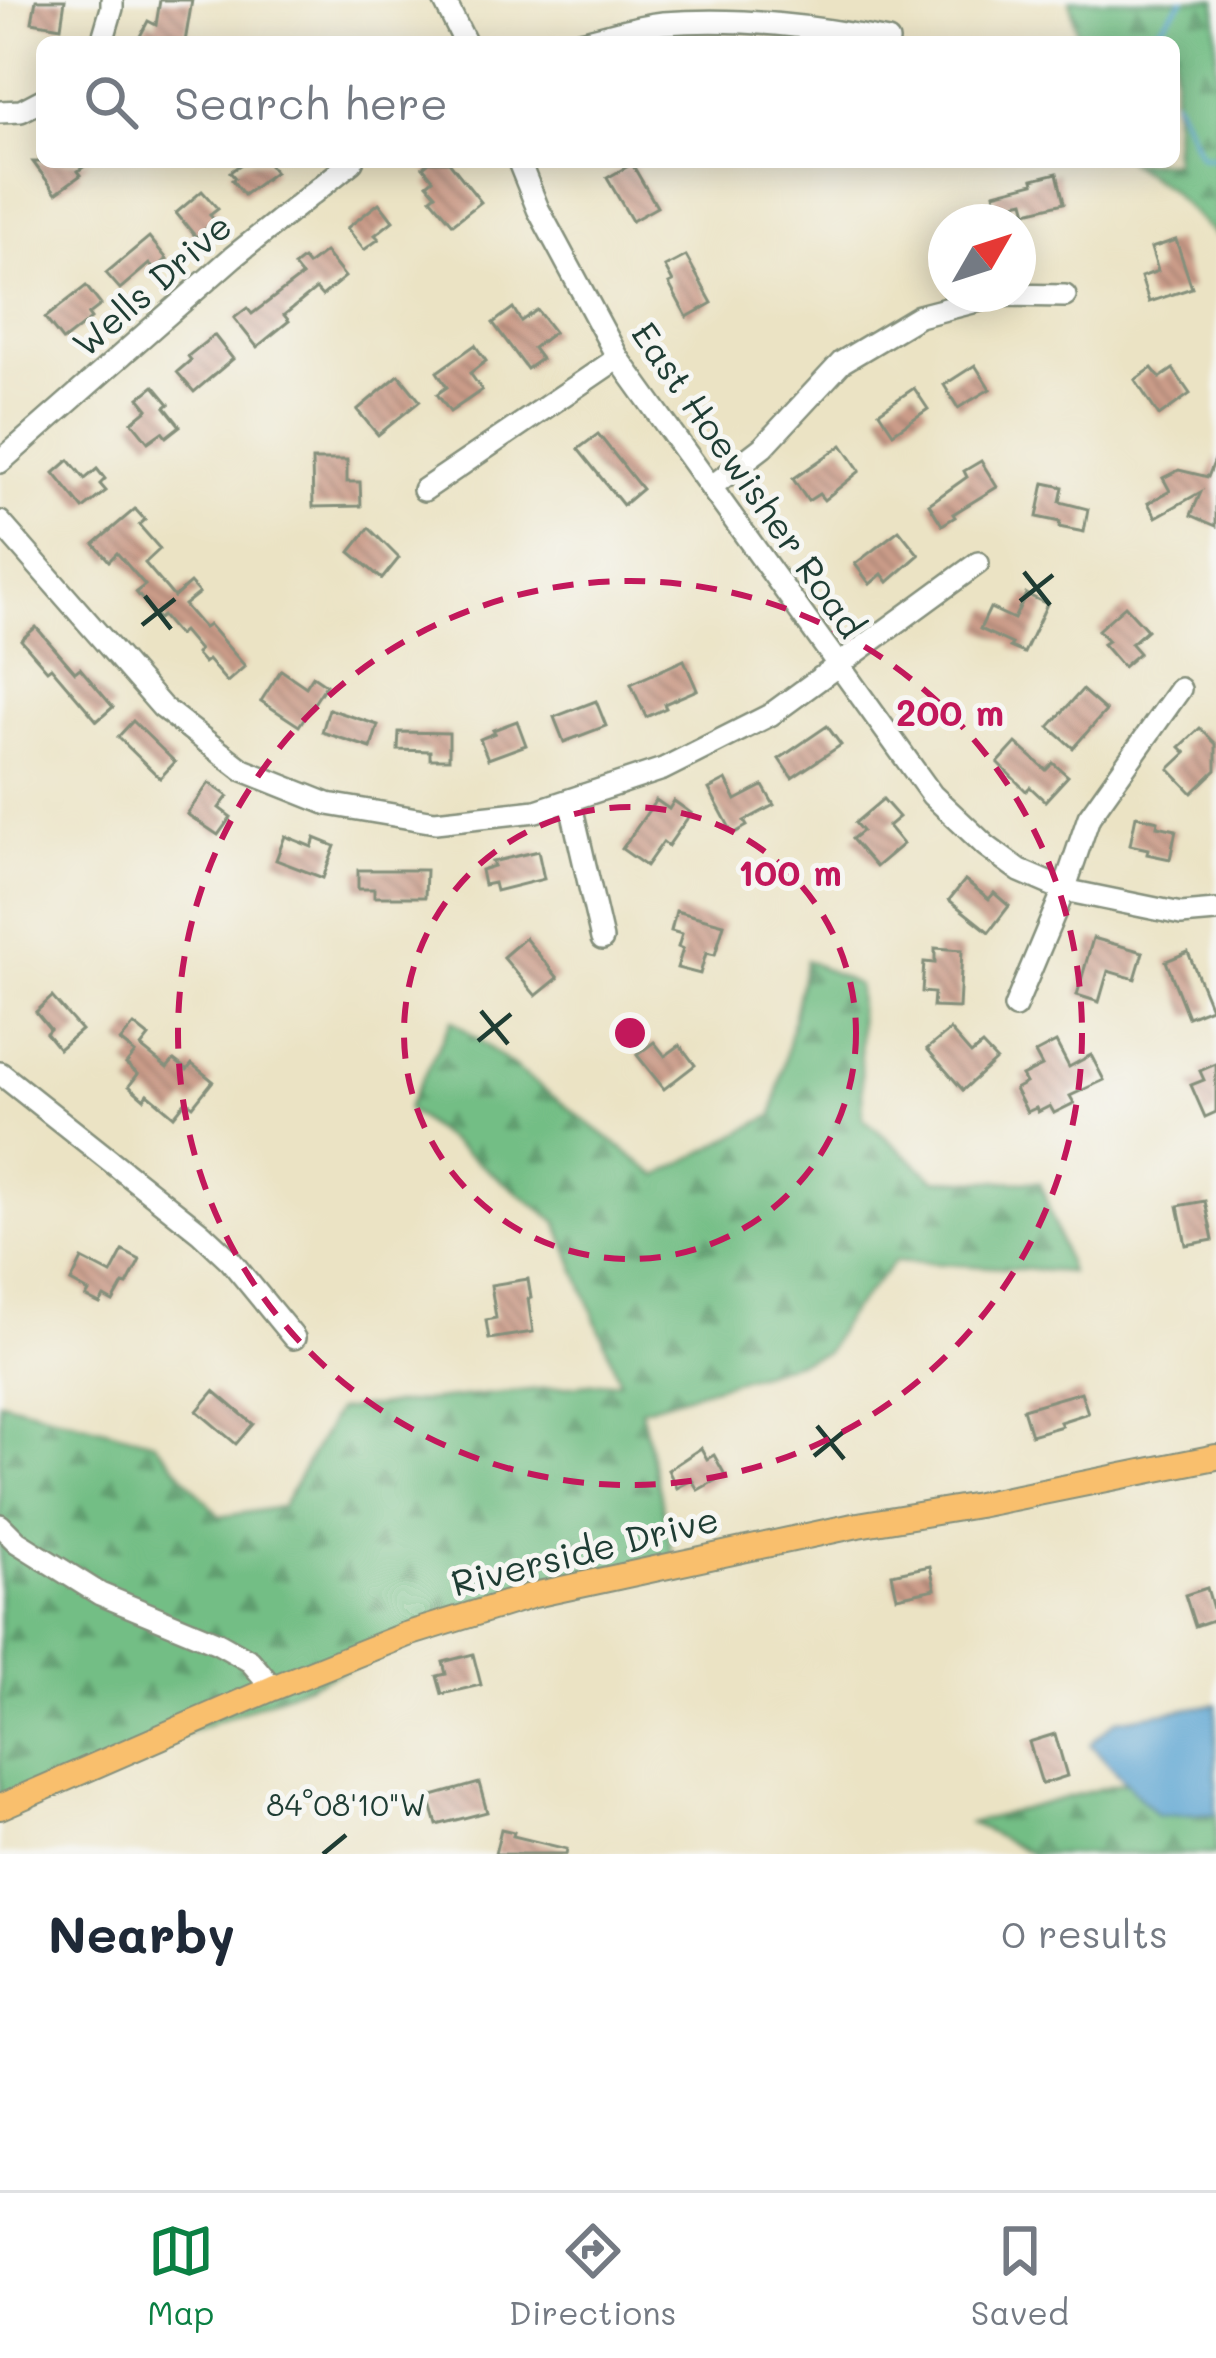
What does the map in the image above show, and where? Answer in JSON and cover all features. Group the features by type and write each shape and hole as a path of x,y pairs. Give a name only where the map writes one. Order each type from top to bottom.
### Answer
{"main road":[{"name":"Riverside Drive","path":"0,1807 405,1635 534,1595 838,1529 1216,1457"}],"street":[{"path":"104,36 112,0"},
{"path":"443,0 462,36"},
{"path":"606,36 658,24 750,21 863,36"},
{"path":"0,112 21,111 36,103"},
{"name":"Wells Drive","path":"0,462 233,257 344,168"},
{"name":"East Hoewisher Road","path":"521,168 618,358 932,795 1020,871 1064,890 1181,914 1216,911"},
{"path":"710,487 763,447 842,362 919,316 1000,295 1065,296"},
{"path":"424,490 618,358"},
{"path":"0,522 162,707 242,770 328,804 435,822 536,811 664,769 770,715 978,563"},
{"path":"1015,1007 1090,817 1180,689"},
{"path":"570,801 602,939"},
{"path":"0,1073 200,1232 230,1260 294,1338"},
{"path":"0,1525 17,1542 100,1594 250,1661 273,1688"}],"green space":[{"path":"1070,0 1216,0 1216,236 1167,188 1138,168 1180,168 1180,36 1078,36"},
{"path":"806,960 858,985 863,1118 935,1180 1040,1182 1070,1272 895,1261 845,1318 826,1353 641,1409 675,1564 534,1595 0,1807 0,1401 154,1442 220,1517 282,1507 337,1410 620,1381 557,1222 407,1109 452,1020 658,1176 773,1115"},
{"path":"1126,1782 1157,1815 1216,1814 1216,1854 1032,1854 970,1823"}],"water":[{"path":"1216,1704 1216,1814 1157,1815 1090,1744 1117,1720"}],"building":[{"path":"36,0 65,0 61,27 32,22"},
{"path":"160,0 192,0 186,36 140,36 148,21 156,25"},
{"path":"37,168 82,168 81,175 56,193"},
{"path":"272,168 275,172 244,195 230,172"},
{"path":"424,168 454,168 481,202 453,224 431,198 436,194 427,184 433,179"},
{"path":"634,168 657,207 632,221 607,178"},
{"path":"1057,173 1064,203 1036,210 1036,204 1024,201 996,204 994,193 1034,183 1033,179"},
{"path":"202,191 218,209 210,215 215,221 196,237 176,213"},
{"path":"379,203 393,221 364,250 347,228"},
{"path":"149,237 167,259 155,270 149,264 120,289 106,273"},
{"path":"1176,240 1192,288 1149,302 1141,277 1158,271 1151,248"},
{"path":"325,252 345,277 322,296 316,289 284,315 289,321 257,347 234,318 247,308 252,314 302,276 294,266 303,259 308,265"},
{"path":"686,256 712,303 687,317 665,267"},
{"path":"86,286 101,305 63,341 45,318"},
{"path":"513,308 521,321 537,310 554,332 533,348 541,359 527,369 493,323"},
{"path":"214,335 233,359 194,392 177,372"},
{"path":"475,345 486,361 470,373 482,390 450,412 437,394 447,387 437,372"},
{"path":"975,365 990,389 958,408 944,385"},
{"path":"1152,368 1160,378 1173,369 1190,394 1159,416 1135,380"},
{"path":"399,375 420,401 378,435 357,410"},
{"path":"154,386 180,426 148,442 132,422 148,409 139,398"},
{"path":"914,388 928,409 893,433 879,412"},
{"path":"598,434 642,489 623,505 578,449"},
{"path":"842,445 860,471 824,500 819,494 808,501 793,479"},
{"path":"1216,457 1216,526 1191,515 1201,492 1156,517 1148,503 1170,491 1163,478 1179,470 1208,477"},
{"path":"69,460 85,479 97,469 105,479 100,484 106,491 83,509 54,473"},
{"path":"312,460 347,460 347,482 360,482 361,506 313,507"},
{"path":"981,461 997,487 942,525 929,504"},
{"path":"1044,483 1063,487 1060,502 1088,509 1084,532 1037,517"},
{"path":"135,509 145,520 139,525 160,549 145,563 174,597 190,583 199,593 184,605 245,666 227,682 196,654 199,650 183,631 178,635 162,616 158,619 136,592 145,585 117,553 109,561 94,544"},
{"path":"369,528 399,558 382,579 350,552"},
{"path":"899,530 919,555 888,582 882,574 870,584 855,564"},
{"path":"1026,594 1047,604 1024,653 980,629 990,608 1014,619"},
{"path":"1125,606 1147,630 1131,644 1139,653 1123,667 1103,644 1108,641 1098,630"},
{"path":"36,627 113,707 97,721 21,640"},
{"path":"684,660 697,690 646,717 631,684"},
{"path":"281,670 306,687 313,676 326,685 299,726 261,701"},
{"path":"1082,690 1106,711 1073,748 1049,727"},
{"path":"596,701 606,726 564,742 554,717"},
{"path":"329,709 378,725 371,748 322,732"},
{"path":"133,721 175,762 160,778 118,737"},
{"path":"517,721 526,745 488,759 480,739"},
{"path":"827,726 841,745 792,778 779,759"},
{"path":"1200,728 1216,744 1216,770 1192,793 1169,769 1186,753 1180,747"},
{"path":"399,732 449,733 449,759 430,759 430,751 398,750"},
{"path":"1016,743 1046,770 1053,763 1068,776 1045,801 1030,787 1026,791 998,763"},
{"path":"726,780 736,800 763,786 774,805 744,821 747,826 733,834 709,789"},
{"path":"209,783 228,796 219,808 231,817 218,835 187,814"},
{"path":"883,799 899,817 888,826 903,844 876,867 852,839 862,831 855,823"},
{"path":"656,800 669,809 674,801 691,813 668,846 663,842 646,866 622,849"},
{"path":"1136,816 1176,830 1170,859 1130,845"},
{"path":"285,836 312,847 315,838 335,846 323,878 276,860"},
{"path":"538,851 544,879 496,891 494,883 484,885 481,870 494,866 492,862"},
{"path":"358,870 426,870 425,897 374,897 374,889 358,889"},
{"path":"965,880 989,899 994,893 1009,906 989,932 949,900"},
{"path":"676,911 724,924 715,955 706,953 700,974 677,968 683,949 678,947 682,934 671,931"},
{"path":"525,938 558,978 536,996 503,957"},
{"path":"1093,938 1143,952 1135,979 1108,971 1099,1002 1077,995"},
{"path":"935,948 962,950 959,1008 933,1007 934,993 922,992 924,962 935,963"},
{"path":"1188,952 1211,1008 1188,1017 1166,961"},
{"path":"52,997 81,1030 59,1049 36,1012"},
{"path":"134,1025 149,1037 141,1047 167,1068 174,1060 187,1070 192,1064 213,1081 193,1106 186,1101 174,1116 148,1094 144,1099 129,1086 138,1074 126,1064 135,1053 120,1041"},
{"path":"950,1030 971,1054 982,1045 996,1060 963,1090 927,1049"},
{"path":"654,1042 665,1056 680,1045 695,1065 664,1089 637,1055"},
{"path":"1056,1042 1069,1067 1091,1055 1104,1080 1070,1096 1074,1103 1054,1113 1050,1106 1027,1112 1015,1089 1026,1083 1022,1076 1042,1066 1035,1053"},
{"path":"1216,1064 1216,1112 1205,1117 1191,1085 1204,1080 1200,1071"},
{"path":"1205,1201 1213,1240 1186,1245 1178,1206"},
{"path":"123,1251 140,1260 113,1302 104,1297 100,1304 71,1282 82,1259 111,1274"},
{"path":"528,1279 533,1332 489,1339 486,1320 496,1318 491,1285"},
{"path":"214,1391 253,1424 236,1444 197,1411"},
{"path":"1081,1392 1088,1413 1031,1435 1023,1409"},
{"path":"701,1448 707,1459 714,1455 725,1475 698,1490 692,1480 677,1488 668,1470"},
{"path":"930,1566 935,1589 897,1597 892,1574"},
{"path":"1207,1588 1216,1619 1195,1626 1185,1595"},
{"path":"473,1654 481,1685 442,1694 437,1676 446,1674 443,1662"},
{"path":"1055,1734 1067,1776 1042,1784 1029,1742"},
{"path":"479,1783 487,1812 437,1825 429,1797"},
{"path":"501,1829 567,1849 566,1854 495,1854"}],"waterway":[{"path":"1153,36 1183,0"},
{"path":"1180,112 1201,156 1216,158"}]}
